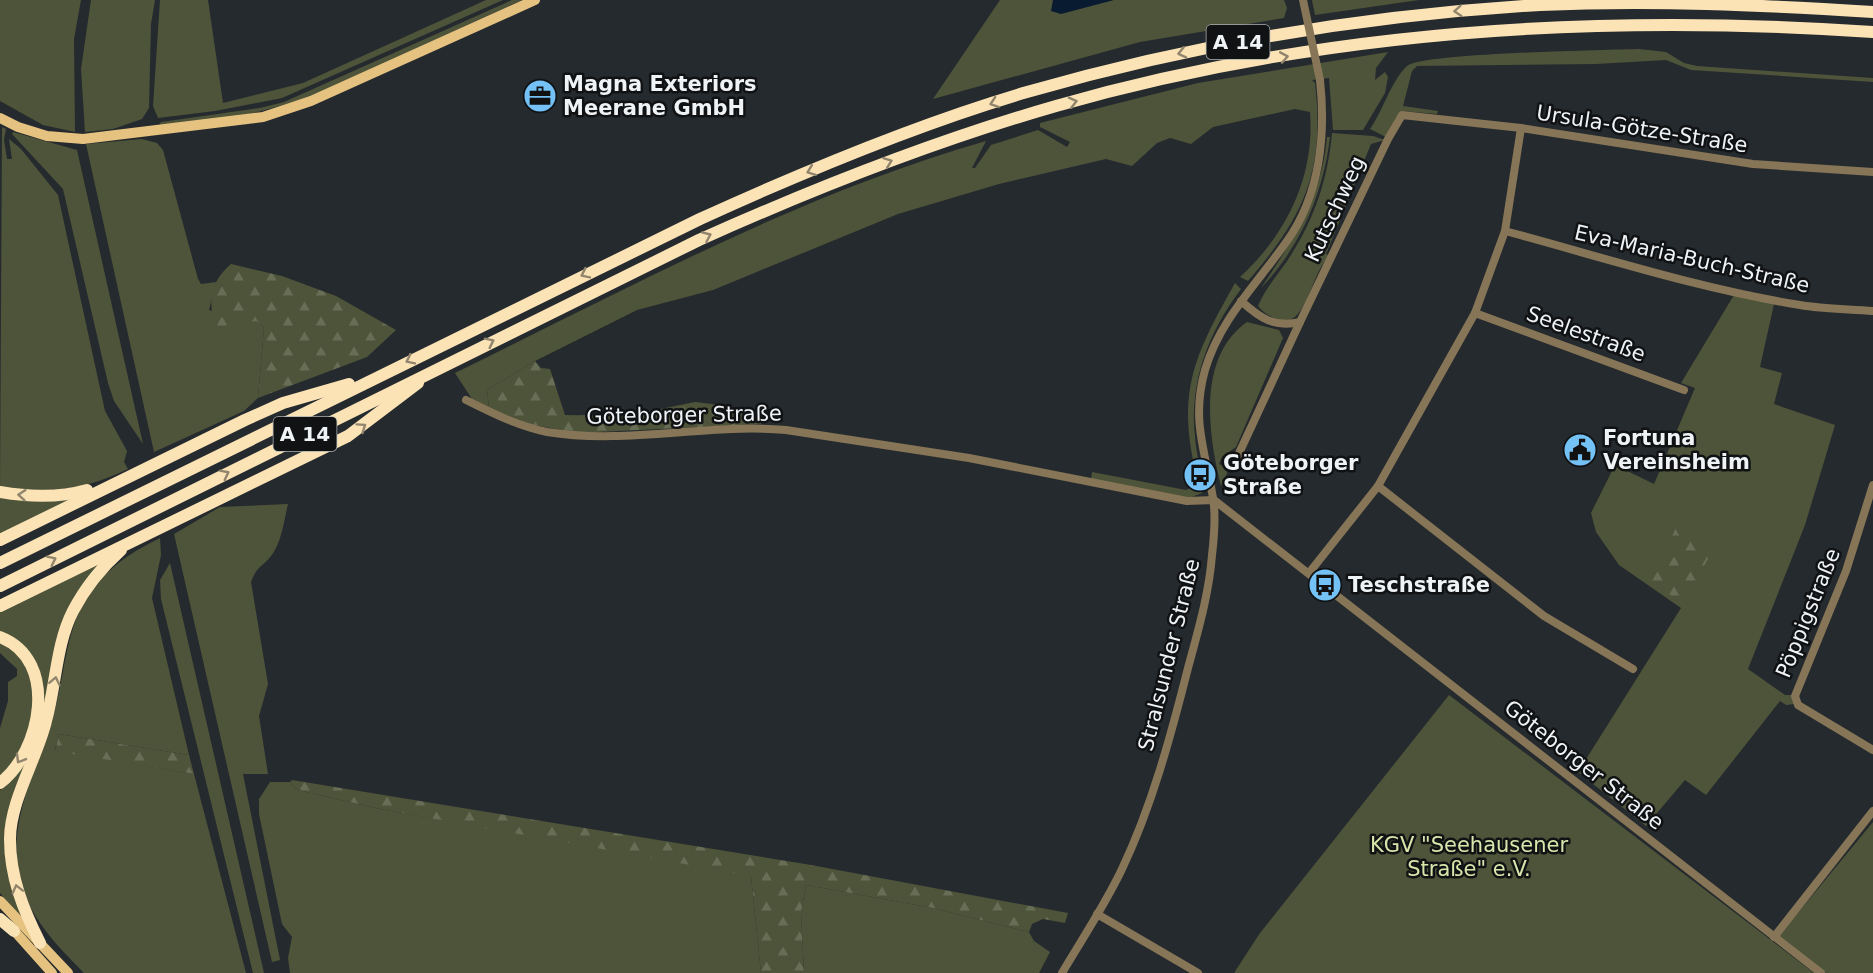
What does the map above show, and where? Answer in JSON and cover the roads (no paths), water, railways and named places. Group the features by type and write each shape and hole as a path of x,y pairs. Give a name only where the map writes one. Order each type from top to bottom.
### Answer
{"highway":[{"name":"A 14","path":"0,563 669,233 782,182 1025,93 1131,64 1349,23 1542,5 1675,3 1873,12"},
{"name":"A 14","path":"0,586 654,261 787,201 947,140 1058,106 1204,70 1358,44 1539,26 1671,23 1873,32"},
{"path":"0,606 348,436 437,368"},
{"path":"0,540 163,459 283,404 381,374"},
{"path":"0,492 26,496 72,494 120,480"},
{"path":"40,943 21,903 12,868 12,820 46,722 62,643 73,612 101,570 133,540"},
{"path":"0,637 25,654 38,681 40,707 23,756 9,776 0,783"},
{"path":"0,917 14,930"}],"main road":[{"path":"0,118 34,133 59,138 106,138 246,121 284,111 535,0"},
{"path":"0,901 68,973"},
{"path":"14,930 52,973"}],"street":[{"name":"Stralsunder Straße","path":"1062,973 1122,869 1174,723 1209,578 1214,500 1200,441 1200,397 1213,348 1241,301 1289,239 1313,187 1323,132 1320,80 1303,0"},
{"name":"Ursula-Götze-Straße","path":"1406,114 1521,128 1753,164 1873,172"},
{"name":"Kutschweg","path":"1234,464 1388,139 1399,117 1406,114"},
{"path":"1309,573 1378,486 1475,313 1505,231 1521,128"},
{"name":"Eva-Maria-Buch-Straße","path":"1505,231 1701,284 1803,306 1873,311"},
{"path":"1241,301 1264,321 1275,324 1300,322"},
{"name":"Seelestraße","path":"1475,313 1684,390"},
{"name":"Göteborger Straße","path":"466,400 499,417 546,431 614,436 692,429 777,429 969,458 1187,501 1214,500 1821,973"},
{"name":"Pöppigstraße","path":"1873,485 1846,571 1795,696 1798,705 1873,750"},
{"path":"1378,486 1544,616 1633,669"},
{"path":"1774,937 1873,811"},
{"path":"1097,914 1198,973"}],"water":[{"path":"1053,0 1114,0 1061,14 1051,11"}],"place":[{"name":"Magna Exteriors Meerane GmbH","path":"540,96"},
{"name":"Fortuna Vereinsheim","path":"1580,450"},
{"name":"Göteborger Straße","path":"1200,475"},
{"name":"Teschstraße","path":"1325,585"}],"park label":[{"name":"KGV \"Seehausener Straße\" e.V.","path":"1469,857"}]}
